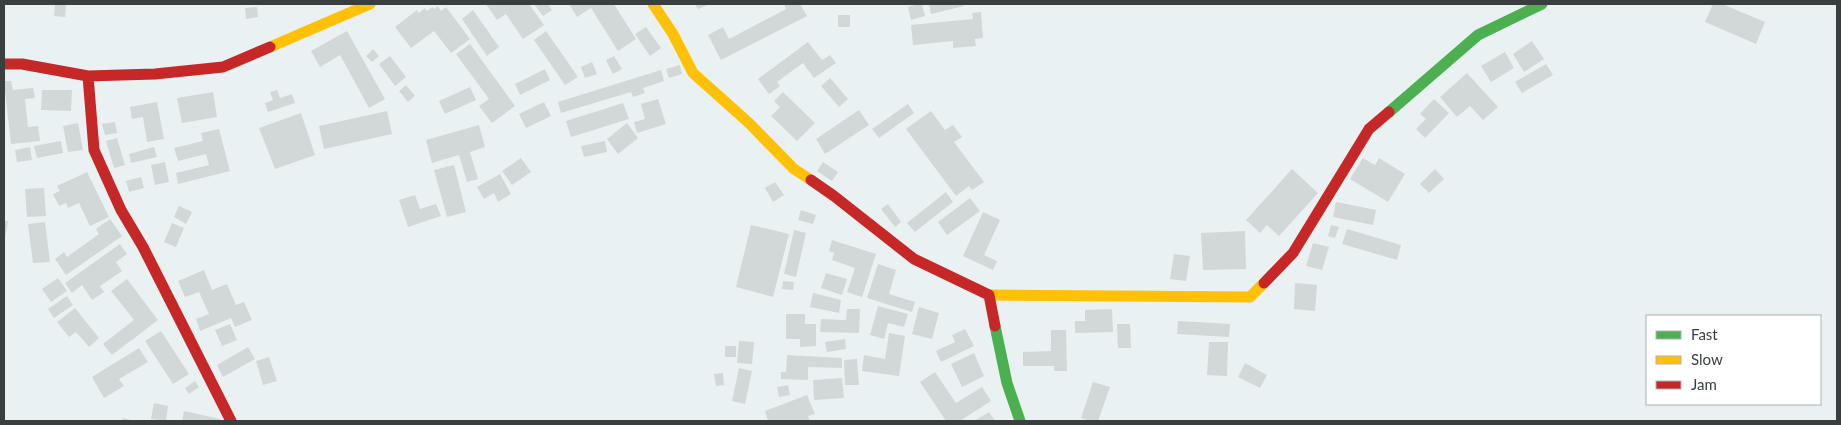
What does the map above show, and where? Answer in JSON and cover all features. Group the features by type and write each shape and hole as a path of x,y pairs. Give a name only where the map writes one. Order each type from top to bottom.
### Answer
{"street":[{"path":"4,64 22,64 88,76 155,74 223,67 370,4"},
{"path":"653,4 673,34 693,73 749,123 794,169 834,196 914,259 989,295 1250,297 1293,253 1369,129 1478,35 1542,4"},
{"path":"88,76 94,150 121,210 148,256 231,421"},
{"path":"989,295 1007,383 1020,421"}],"building":[{"path":"55,4 66,4 65,17 54,16"},
{"path":"486,4 529,4 544,25 523,39 506,14 497,20"},
{"path":"534,4 548,4 552,10 543,16"},
{"path":"569,4 614,4 636,39 618,51 591,8 577,17"},
{"path":"695,4 710,4 698,9"},
{"path":"784,4 800,4 807,16 721,60 708,35 723,27 729,39 786,9"},
{"path":"922,4 925,16 911,20 908,7"},
{"path":"929,4 963,4 964,6 931,14"},
{"path":"1713,4 1722,4 1765,22 1756,44 1705,22"},
{"path":"438,6 441,11 446,7 470,39 451,53 434,31 411,48 395,27 417,10 419,13 425,8 427,11 432,7 434,9"},
{"path":"257,7 258,17 246,19 245,8"},
{"path":"473,10 499,47 487,56 462,19"},
{"path":"981,12 983,38 975,39 976,46 953,48 953,41 913,45 911,25 973,19 972,13"},
{"path":"838,15 850,15 850,27 838,27"},
{"path":"646,27 661,48 650,56 635,34"},
{"path":"347,31 385,99 369,108 340,55 320,67 311,51"},
{"path":"546,31 578,77 565,85 534,40"},
{"path":"1532,41 1544,59 1524,72 1513,54"},
{"path":"808,42 822,60 830,55 836,63 814,78 803,63 777,82 780,86 769,94 758,79"},
{"path":"470,44 515,106 492,123 479,106 489,99 456,54"},
{"path":"373,49 379,56 372,62 366,56"},
{"path":"1505,52 1514,68 1491,82 1481,66"},
{"path":"390,56 406,77 395,86 379,64"},
{"path":"614,56 622,69 613,74 606,60"},
{"path":"592,62 597,74 585,78 581,67"},
{"path":"1546,64 1553,75 1522,93 1515,82"},
{"path":"680,65 682,74 669,78 666,69"},
{"path":"545,69 550,80 520,95 515,84"},
{"path":"661,70 664,81 643,88 645,93 633,97 631,92 561,113 558,102"},
{"path":"1467,73 1498,107 1483,120 1470,106 1457,117 1440,97"},
{"path":"830,78 848,99 839,107 821,86"},
{"path":"4,81 11,81 13,90 33,88 35,98 25,99 28,127 38,126 40,141 11,144"},
{"path":"406,85 415,96 408,102 399,91"},
{"path":"470,87 476,100 445,114 439,101"},
{"path":"42,90 72,90 71,111 41,110"},
{"path":"277,90 280,98 292,94 295,103 268,112 265,103 273,100 270,92"},
{"path":"213,92 217,117 182,123 177,98"},
{"path":"783,92 815,123 797,141 771,116 780,107 774,101"},
{"path":"658,99 666,124 637,133 634,122 645,119 641,104"},
{"path":"1434,99 1449,113 1425,138 1416,129 1426,119 1420,114"},
{"path":"157,102 164,139 147,142 143,117 132,119 130,107"},
{"path":"544,102 551,116 526,128 519,114"},
{"path":"623,103 629,119 571,137 566,121"},
{"path":"908,104 914,113 879,138 872,129"},
{"path":"859,110 869,125 825,154 816,139"},
{"path":"387,111 392,134 324,149 319,126"},
{"path":"931,111 945,130 953,125 962,137 954,142 984,182 972,190 969,186 956,196 906,129"},
{"path":"301,113 315,155 275,169 259,128"},
{"path":"115,122 117,133 105,135 102,124"},
{"path":"78,123 83,150 68,152 63,126"},
{"path":"627,123 638,138 618,154 607,139"},
{"path":"479,125 485,147 470,152 478,179 467,182 459,155 432,163 426,140"},
{"path":"219,129 230,171 178,184 176,173 209,165 206,154 178,161 174,148 203,141 201,133"},
{"path":"117,138 125,165 114,168 106,141"},
{"path":"61,141 63,153 37,158 34,146"},
{"path":"605,141 607,152 584,157 581,146"},
{"path":"30,147 32,160 17,162 15,150"},
{"path":"154,147 157,157 131,163 129,154"},
{"path":"521,158 531,172 512,185 502,171"},
{"path":"1363,158 1375,165 1379,158 1405,174 1388,202 1350,179"},
{"path":"165,162 169,182 155,185 151,165"},
{"path":"823,162 838,172 832,181 817,171"},
{"path":"454,165 466,212 447,217 434,170"},
{"path":"1292,169 1318,193 1279,236 1267,225 1260,233 1246,220"},
{"path":"1435,169 1444,179 1429,193 1420,184"},
{"path":"87,172 109,217 90,226 79,203 68,208 66,203 59,206 53,194 60,191 57,186"},
{"path":"500,174 511,194 498,202 494,193 484,199 477,187"},
{"path":"141,177 144,188 129,192 126,181"},
{"path":"775,182 784,195 773,202 765,188"},
{"path":"44,188 46,216 27,217 25,189"},
{"path":"946,192 953,202 915,232 907,223"},
{"path":"415,195 420,209 436,204 441,216 408,227 399,200"},
{"path":"970,198 980,211 947,235 938,222"},
{"path":"1336,202 1376,210 1373,225 1333,217"},
{"path":"888,204 901,222 895,227 881,209"},
{"path":"179,206 192,212 186,224 174,217"},
{"path":"801,210 816,215 813,224 798,220"},
{"path":"983,212 1000,220 984,255 997,261 993,270 963,256"},
{"path":"110,219 122,236 66,275 55,259 64,252 67,257 99,234 96,229"},
{"path":"4,221 8,221 5,238 4,238"},
{"path":"45,222 50,262 33,263 28,224"},
{"path":"172,223 184,228 176,247 164,242"},
{"path":"751,225 789,234 773,297 736,287"},
{"path":"1331,225 1339,227 1335,238 1328,236"},
{"path":"1347,229 1401,245 1397,260 1342,244"},
{"path":"794,230 806,233 796,277 784,274"},
{"path":"1245,231 1246,269 1203,270 1201,233"},
{"path":"832,240 876,254 862,297 847,292 855,268 832,260 834,253 829,251"},
{"path":"1313,243 1329,247 1322,270 1306,266"},
{"path":"120,244 127,254 116,262 122,271 100,286 104,292 92,300 82,285 72,293 65,283"},
{"path":"1174,254 1190,256 1186,281 1170,279"},
{"path":"878,264 896,270 889,294 915,302 912,312 867,298"},
{"path":"204,270 212,290 227,284 236,305 244,302 252,320 235,327 231,318 200,331 196,319 209,314 199,292 185,297 178,281"},
{"path":"826,273 847,279 842,295 821,288"},
{"path":"58,278 67,291 51,302 42,289"},
{"path":"127,279 158,320 112,355 103,344 134,320 111,291"},
{"path":"783,281 794,282 793,290 782,289"},
{"path":"1295,283 1317,285 1315,311 1294,309"},
{"path":"813,293 841,300 839,313 810,307"},
{"path":"67,296 73,305 54,318 48,309"},
{"path":"878,306 908,314 904,327 888,323 884,339 870,335"},
{"path":"919,307 939,313 932,339 912,334"},
{"path":"75,308 99,338 89,347 76,332 69,337 57,322"},
{"path":"847,309 860,309 859,333 820,332 821,319 846,320"},
{"path":"1112,309 1113,332 1075,333 1075,321 1085,321 1085,310"},
{"path":"786,314 805,314 805,324 816,324 816,346 800,347 800,339 786,339"},
{"path":"1178,321 1230,324 1229,337 1177,334"},
{"path":"230,324 237,340 222,346 215,330"},
{"path":"1117,324 1130,324 1131,348 1118,348"},
{"path":"965,329 974,346 941,362 936,351 955,342 952,335"},
{"path":"1051,330 1066,330 1067,371 1054,371 1054,366 1023,366 1023,352 1051,351"},
{"path":"161,331 189,374 173,384 145,341"},
{"path":"889,333 905,336 899,376 862,371 864,355 885,359"},
{"path":"845,339 846,349 827,352 825,342"},
{"path":"739,341 754,342 752,364 737,363"},
{"path":"1209,342 1228,342 1227,376 1207,375"},
{"path":"725,346 736,346 736,357 725,357"},
{"path":"248,347 255,359 223,377 217,365"},
{"path":"139,348 148,362 119,379 124,386 104,398 92,377"},
{"path":"974,353 984,376 962,387 951,364"},
{"path":"787,355 842,358 842,368 808,367 808,380 781,379 781,372 786,372"},
{"path":"269,357 277,381 263,385 256,361"},
{"path":"857,359 859,385 845,385 844,360"},
{"path":"1245,363 1267,375 1260,388 1238,377"},
{"path":"739,368 752,371 745,404 732,401"},
{"path":"935,372 956,403 982,387 991,401 960,421 946,421 920,382"},
{"path":"723,373 724,385 716,386 714,374"},
{"path":"842,378 844,398 814,400 813,380"},
{"path":"195,381 199,387 189,394 185,388"},
{"path":"1093,382 1110,387 1098,421 1081,418"},
{"path":"788,385 790,395 779,397 777,387"},
{"path":"807,395 815,414 808,416 810,421 768,421 765,411"},
{"path":"154,403 168,406 166,421 151,419"},
{"path":"184,411 220,419 220,421 182,421"},
{"path":"989,412 995,421 974,421"},
{"path":"123,418 134,421 122,421"}],"traffic: fast":[{"path":"1389,112 1478,35 1542,4"},
{"path":"995,326 1007,383 1020,421"}],"traffic: slow":[{"path":"270,47 370,4"},
{"path":"653,4 673,34 693,73 749,123 794,169 811,180"},
{"path":"989,295 1250,297 1264,283"}],"traffic: jam":[{"path":"4,64 22,64 88,76 155,74 223,67 270,47"},
{"path":"88,76 94,150 121,210 143,247 231,421"},
{"path":"1264,283 1293,253 1369,129 1389,112"},
{"path":"811,180 914,259 989,295 995,326"}]}
